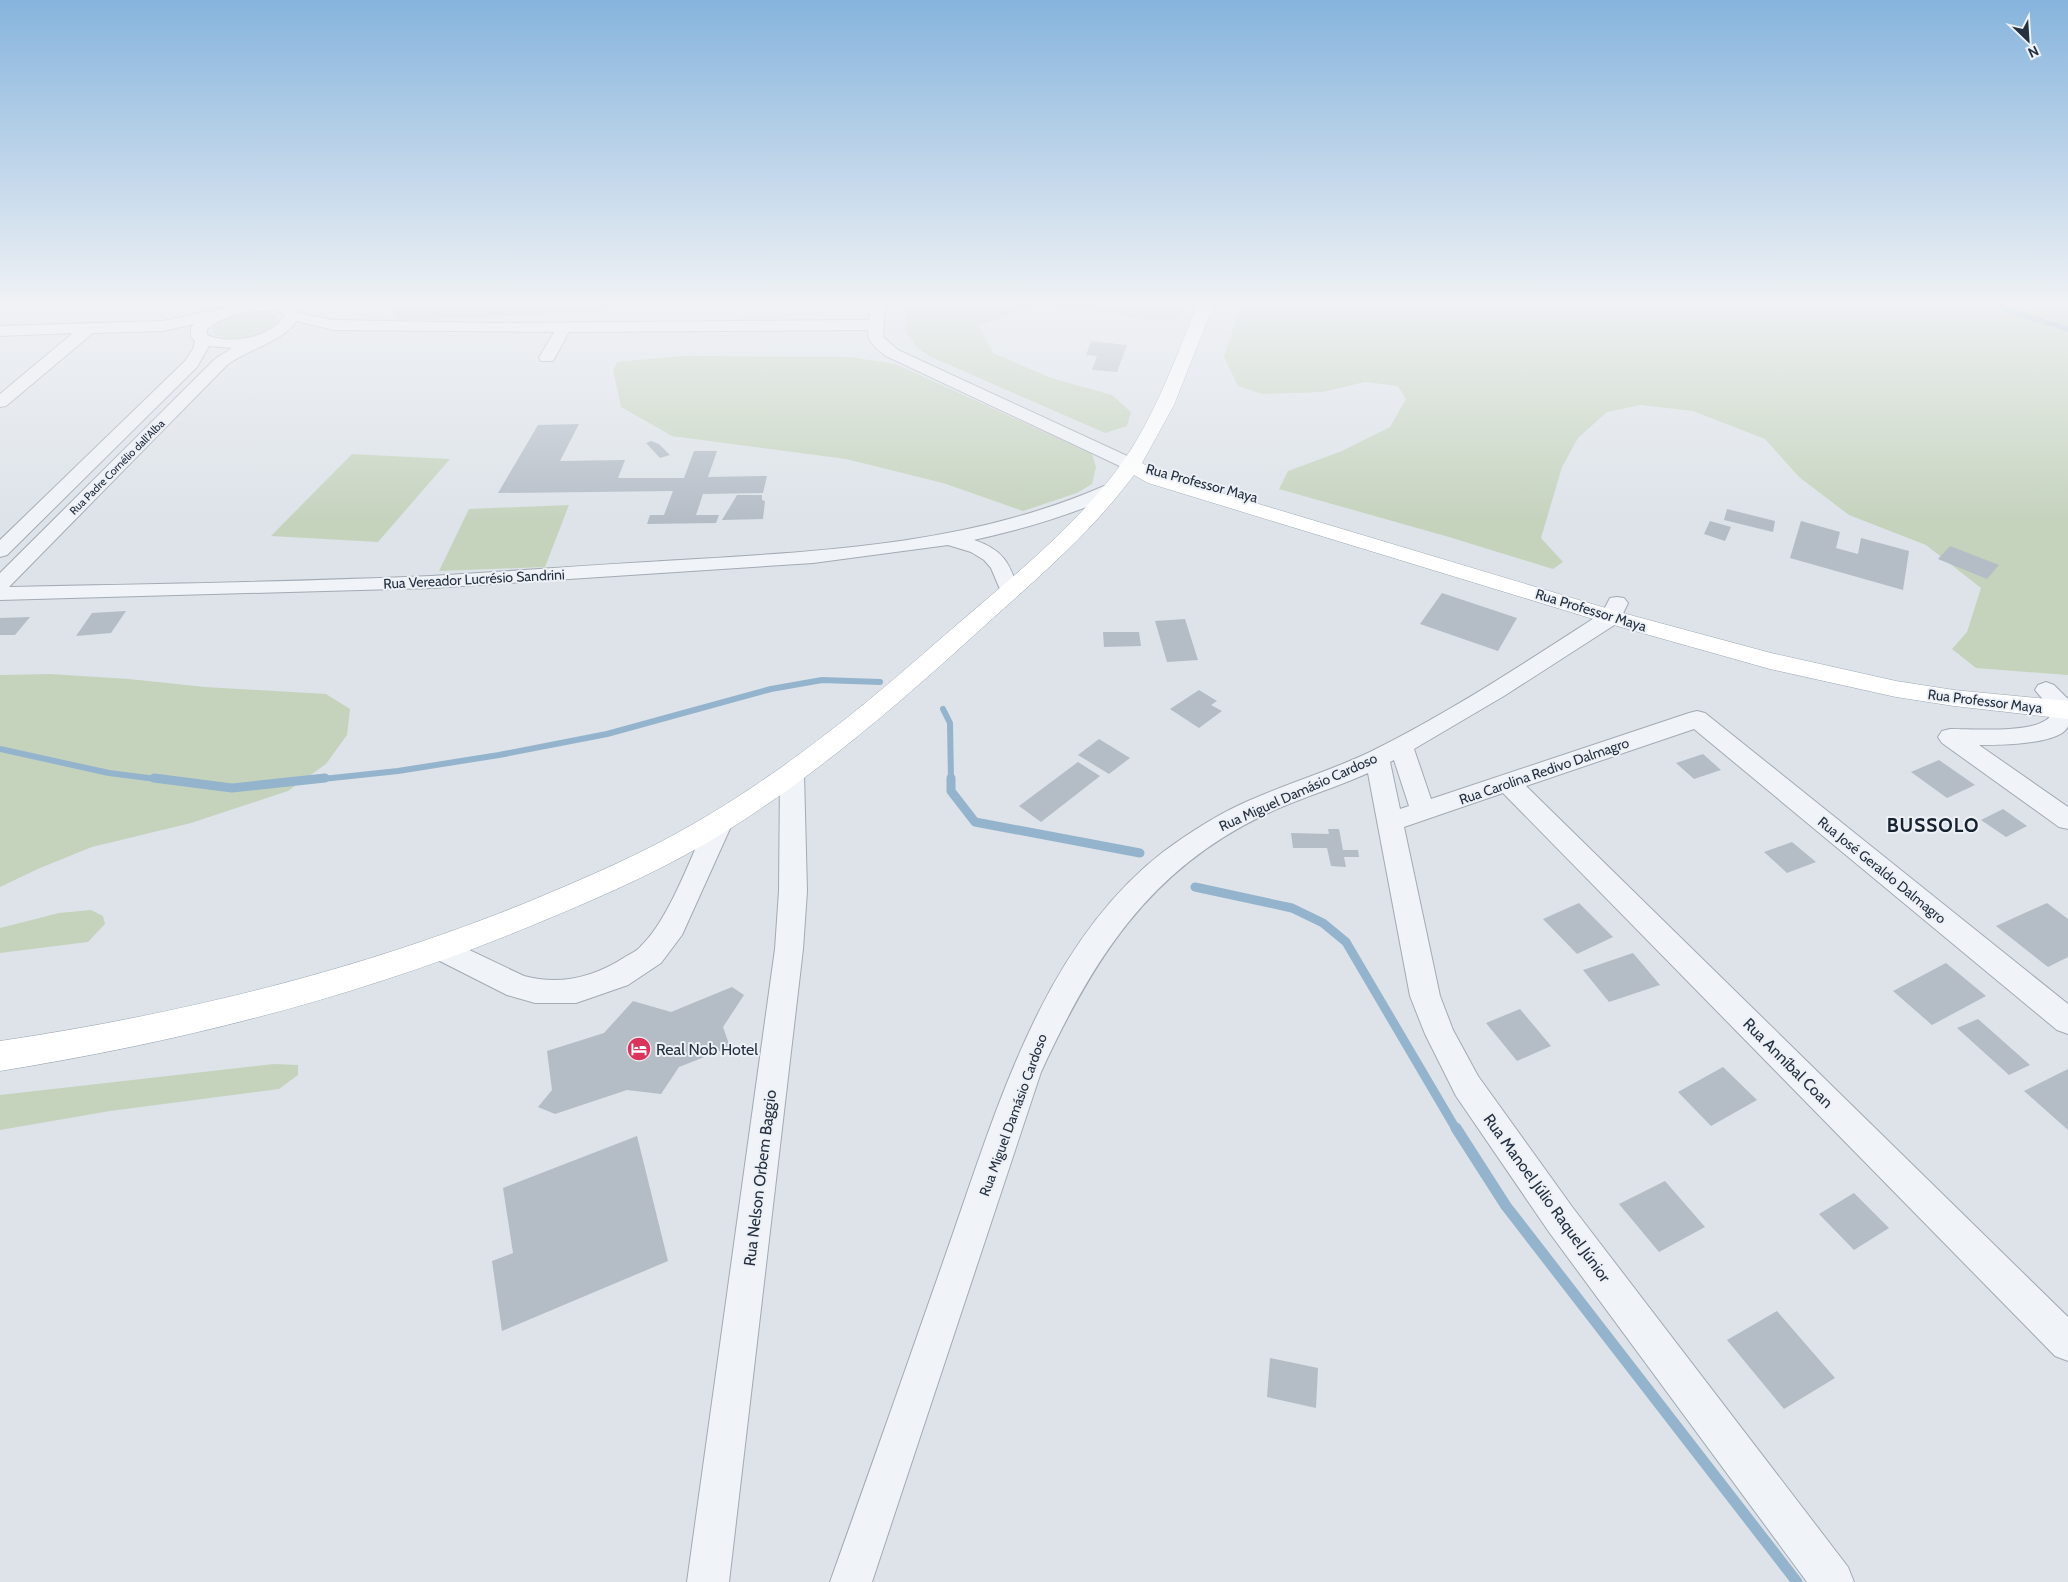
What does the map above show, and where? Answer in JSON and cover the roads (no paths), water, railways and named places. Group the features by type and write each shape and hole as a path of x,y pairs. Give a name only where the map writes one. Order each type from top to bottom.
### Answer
{"main road":[{"path":"0,1056 58,1048 172,1026 300,993 442,948 538,911 638,866 720,822 792,774 894,695 1066,538 1132,465 1160,416 1177,375"},
{"name":"Rua Professor Maya","path":"1132,465 1155,479 1614,610 1716,647 1840,678 1954,698 2061,700"}],"street":[{"path":"0,402 33,375"},
{"name":"Rua Padre Cornélio dall'Alba","path":"0,551 180,375"},
{"name":"Rua Padre Cornélio dall'Alba","path":"0,585 207,375"},
{"path":"937,375 1132,465"},
{"name":"Rua Vereador Lucrésio Sandrini","path":"0,594 431,582 758,562 875,550 946,539 1030,521 1066,509 1111,490"},
{"name":"Rua Vereador Lucrésio Sandrini","path":"946,539 974,545 990,555 1001,567 1009,590"},
{"name":"Rua Miguel Damásio Cardoso","path":"852,1580 1026,1072 1049,1020 1084,959 1113,918 1144,883 1170,859 1210,831 1249,810 1348,772 1389,752 1504,686 1614,610"},
{"path":"2061,700 2057,725 2043,733 1950,737 2068,820"},
{"name":"Rua Carolina Redivo Dalmagro","path":"1391,822 1697,719"},
{"name":"Rua José Geraldo Dalmagro","path":"1697,719 2068,1021"},
{"path":"1389,752 1423,811"},
{"name":"Rua Manoel Júlio Raquel Júnior","path":"1389,752 1391,822 1425,996 1440,1034 1467,1086 1561,1220 1833,1582"},
{"name":"Rua Nelson Orbem Baggio","path":"708,1582 789,949 793,891 792,774"},
{"name":"Rua Anníbal Coan","path":"1508,783 2068,1343"},
{"path":"442,948 517,986 535,991 576,991 618,977 651,955 668,934 720,822"}],"waterway":[{"path":"313,780 398,771 499,755 607,734 771,689 822,680 880,682"},
{"path":"943,709 950,723 951,780"},
{"path":"0,749 109,773 164,780"},
{"path":"154,778 232,788 325,778"},
{"path":"951,780 951,791 975,822 1140,853"},
{"path":"1195,887 1292,908 1323,923 1346,942 1456,1129"},
{"path":"1456,1128 1506,1206 1797,1582"}],"place":[{"name":"Real Nob Hotel","path":"639,1049"}],"district":[{"name":"BUSSOLO","path":"1933,825"}]}
